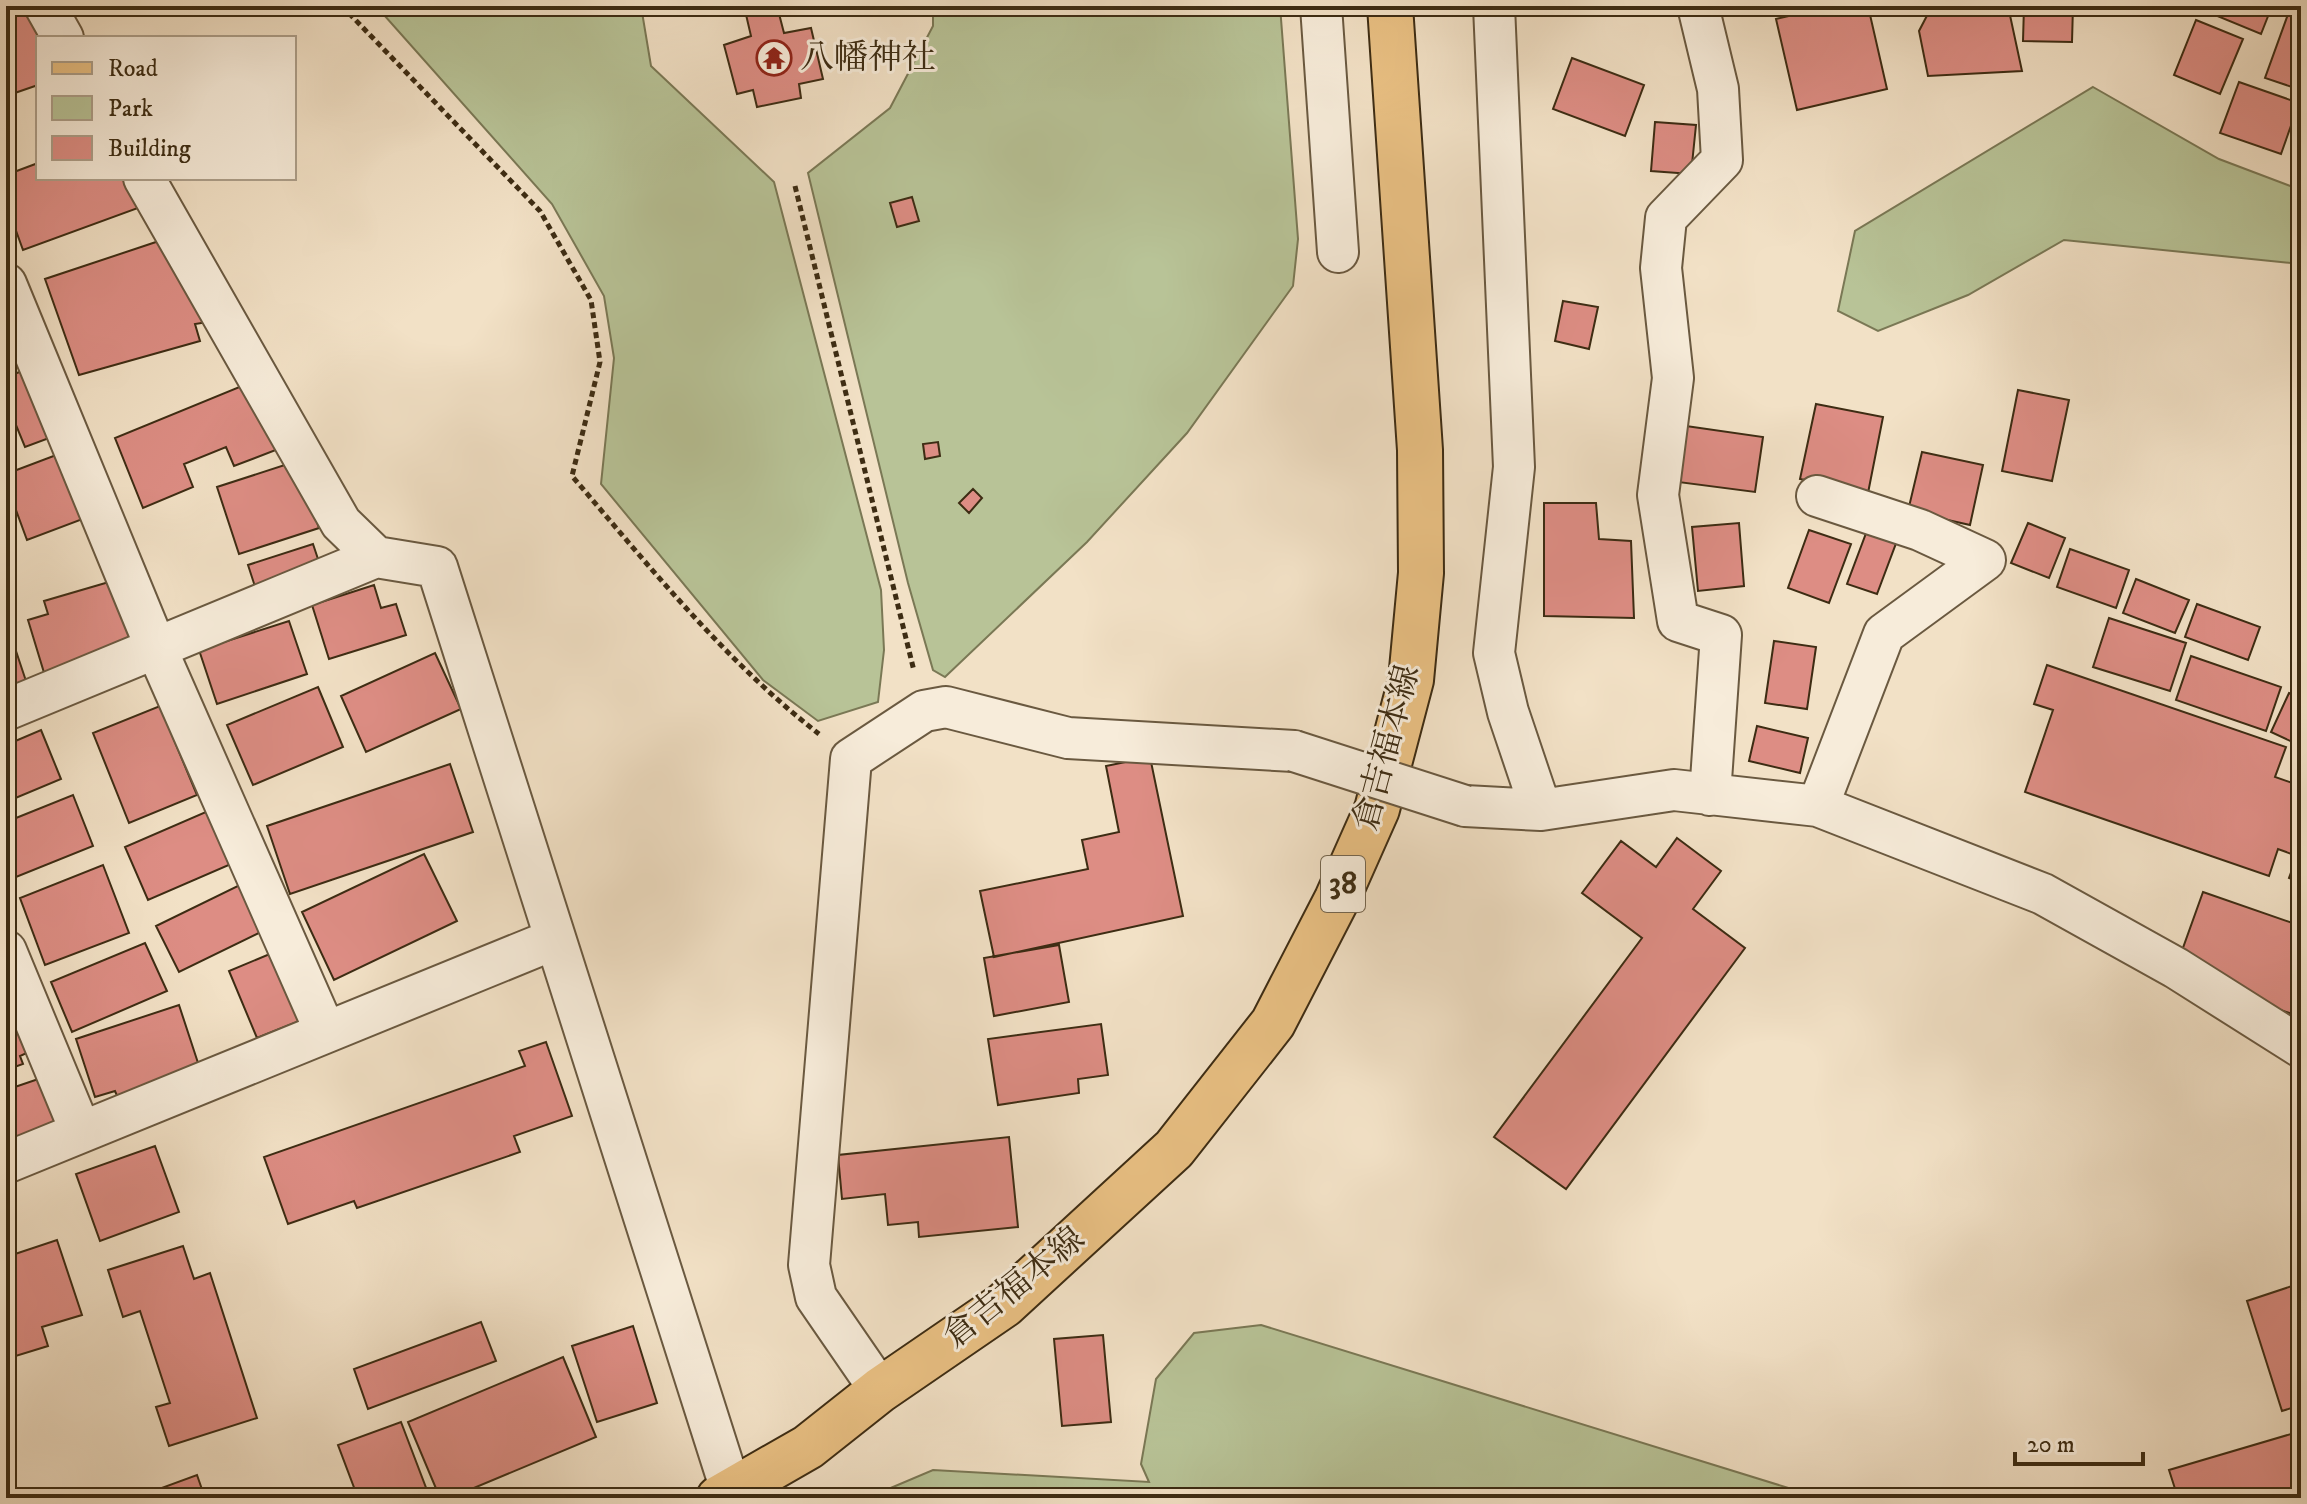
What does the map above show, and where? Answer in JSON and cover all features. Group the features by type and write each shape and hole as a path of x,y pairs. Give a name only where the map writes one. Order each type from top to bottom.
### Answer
{"main road":[{"name":"倉吉福本線","path":"726,1495 808,1447 880,1390 1004,1305 1174,1149 1273,1023 1337,899 1377,809 1411,680 1421,573 1420,450 1390,6"}],"street":[{"path":"45,6 62,36"},
{"path":"1321,6 1338,252"},
{"path":"1494,6 1514,467 1494,653 1508,712 1541,810"},
{"path":"1698,6 1718,89 1722,160 1666,218 1661,268 1673,378 1658,495 1678,621 1721,635 1710,795"},
{"path":"145,180 341,523 376,557"},
{"path":"6,284 156,648 325,1031"},
{"path":"1817,496 1920,530 1985,560 1884,634 1818,806"},
{"path":"6,710 376,557 437,567 726,1495"},
{"path":"880,1390 816,1297 809,1265 851,759 924,711 946,707 1068,738 1294,751 1465,806 1541,810 1674,790 1818,806 2043,894 2176,968 2301,1047"},
{"path":"6,1163 555,939"},
{"path":"6,951 81,1132"}],"path":[{"path":"342,6 540,211 591,300 600,362 572,476 653,571 770,696 851,759"},
{"path":"795,186 924,711"}],"green space":[{"path":"376,6 641,6 651,66 774,182 881,590 884,650 878,702 818,721 763,680 601,484 614,358 604,296 552,204"},
{"path":"933,6 1280,6 1298,239 1293,286 1187,433 1087,542 945,677 933,670 908,583 808,173 890,108 933,26"},
{"path":"2093,87 2219,159 2301,190 2301,264 2064,240 1968,295 1878,331 1838,311 1855,231"},
{"path":"1261,1325 1821,1498 867,1498 933,1470 1149,1482 1141,1464 1156,1379 1194,1333"}],"building":[{"path":"32,6 42,36 36,36 36,86 6,96 6,12"},
{"path":"744,6 777,6 784,33 811,28 823,79 799,84 801,98 757,107 753,90 737,94 724,45 751,36"},
{"path":"1832,6 1868,6 1887,89 1797,110 1776,19"},
{"path":"1932,6 2008,6 2022,71 1928,76 1919,31"},
{"path":"2024,6 2073,6 2072,42 2023,41"},
{"path":"2213,6 2272,6 2261,34 2210,13"},
{"path":"2291,6 2301,8 2301,90 2265,78"},
{"path":"2196,20 2243,39 2220,94 2174,75"},
{"path":"1572,58 1644,85 1625,136 1553,109"},
{"path":"2239,82 2299,103 2281,154 2220,133"},
{"path":"1655,122 1696,125 1691,174 1651,171"},
{"path":"36,164 36,180 128,180 138,208 23,250 6,203 6,175"},
{"path":"912,197 919,221 897,227 890,203"},
{"path":"159,241 214,321 195,324 200,341 79,375 45,279"},
{"path":"1563,301 1598,307 1589,349 1555,341"},
{"path":"33,367 68,431 25,447 16,425 6,429 6,377"},
{"path":"254,381 281,448 234,466 226,447 184,464 193,487 143,508 115,438"},
{"path":"2018,390 2069,400 2052,481 2002,471"},
{"path":"1816,404 1883,417 1868,493 1800,479"},
{"path":"1686,426 1763,437 1755,492 1678,482"},
{"path":"938,442 940,456 925,459 923,444"},
{"path":"72,449 96,514 27,540 6,483 6,474"},
{"path":"1922,452 1983,465 1970,525 1908,511"},
{"path":"297,461 319,528 239,554 217,487"},
{"path":"973,489 982,498 969,513 959,503"},
{"path":"1544,503 1596,503 1599,539 1631,541 1634,618 1544,616"},
{"path":"1739,523 1744,586 1698,591 1692,527"},
{"path":"2028,523 2065,538 2049,578 2011,563"},
{"path":"1868,528 1898,538 1877,594 1847,584"},
{"path":"1809,530 1851,544 1829,603 1788,588"},
{"path":"313,544 326,583 261,605 248,565"},
{"path":"2070,549 2129,570 2116,608 2057,587"},
{"path":"126,577 145,641 49,689 28,620 48,614 44,601"},
{"path":"2136,579 2189,600 2175,633 2123,613"},
{"path":"374,585 381,608 396,604 406,635 329,659 312,605"},
{"path":"2197,604 2260,627 2248,660 2185,637"},
{"path":"2109,618 2186,643 2170,691 2093,667"},
{"path":"289,621 307,674 217,704 199,650"},
{"path":"11,636 31,696 6,704 6,637"},
{"path":"1774,641 1816,647 1807,709 1765,703"},
{"path":"435,653 461,709 366,752 341,696"},
{"path":"2191,656 2281,687 2266,731 2176,700"},
{"path":"2047,665 2286,747 2275,777 2301,786 2293,807 2301,809 2301,883 2289,878 2297,856 2278,849 2269,876 2025,792 2053,710 2034,704"},
{"path":"318,687 343,747 253,785 227,725"},
{"path":"2289,693 2301,699 2301,746 2271,732"},
{"path":"160,706 197,795 129,823 93,733"},
{"path":"1757,726 1808,738 1800,773 1749,761"},
{"path":"41,730 61,779 6,802 6,745"},
{"path":"1150,757 1183,916 994,957 980,891 1088,869 1082,840 1119,832 1106,766"},
{"path":"450,764 473,832 290,894 267,826"},
{"path":"73,795 93,846 6,881 6,822"},
{"path":"215,808 238,861 148,900 125,847"},
{"path":"1677,838 1721,871 1693,909 1745,948 1566,1189 1494,1137 1642,938 1582,893 1621,841 1656,867"},
{"path":"424,854 457,921 334,980 302,912"},
{"path":"103,865 129,933 45,965 20,898"},
{"path":"250,880 273,926 179,972 156,926"},
{"path":"2203,892 2301,926 2301,1017 2174,973"},
{"path":"145,943 167,991 72,1032 51,982"},
{"path":"1059,945 1069,1002 994,1016 984,958"},
{"path":"284,948 312,1016 257,1038 229,971"},
{"path":"6,984 31,1051 20,1056 23,1064 6,1070"},
{"path":"179,1005 201,1072 118,1098 115,1091 95,1097 76,1039"},
{"path":"1101,1024 1108,1075 1078,1079 1079,1093 998,1105 988,1039"},
{"path":"546,1042 572,1116 514,1136 520,1152 357,1208 354,1201 288,1224 264,1157 525,1066 519,1051"},
{"path":"50,1075 70,1129 16,1148 6,1121 6,1090"},
{"path":"1009,1137 1018,1227 919,1237 918,1222 888,1225 885,1194 842,1199 838,1155"},
{"path":"155,1146 179,1212 100,1241 76,1174"},
{"path":"57,1240 82,1315 42,1327 48,1346 6,1359 6,1257"},
{"path":"183,1246 194,1279 210,1273 257,1418 169,1446 156,1407 170,1403 140,1311 123,1317 108,1270"},
{"path":"2301,1283 2301,1405 2282,1411 2247,1301"},
{"path":"481,1322 496,1361 368,1409 354,1369"},
{"path":"633,1326 657,1403 597,1422 572,1346"},
{"path":"1103,1335 1111,1422 1062,1426 1054,1339"},
{"path":"563,1357 596,1437 450,1498 440,1498 408,1422"},
{"path":"401,1422 428,1493 414,1498 358,1498 338,1445"},
{"path":"2301,1431 2301,1498 2178,1498 2169,1470"},
{"path":"197,1475 205,1498 159,1498 156,1490"}],"place":[{"name":"八幡神社","path":"774,58"}]}
